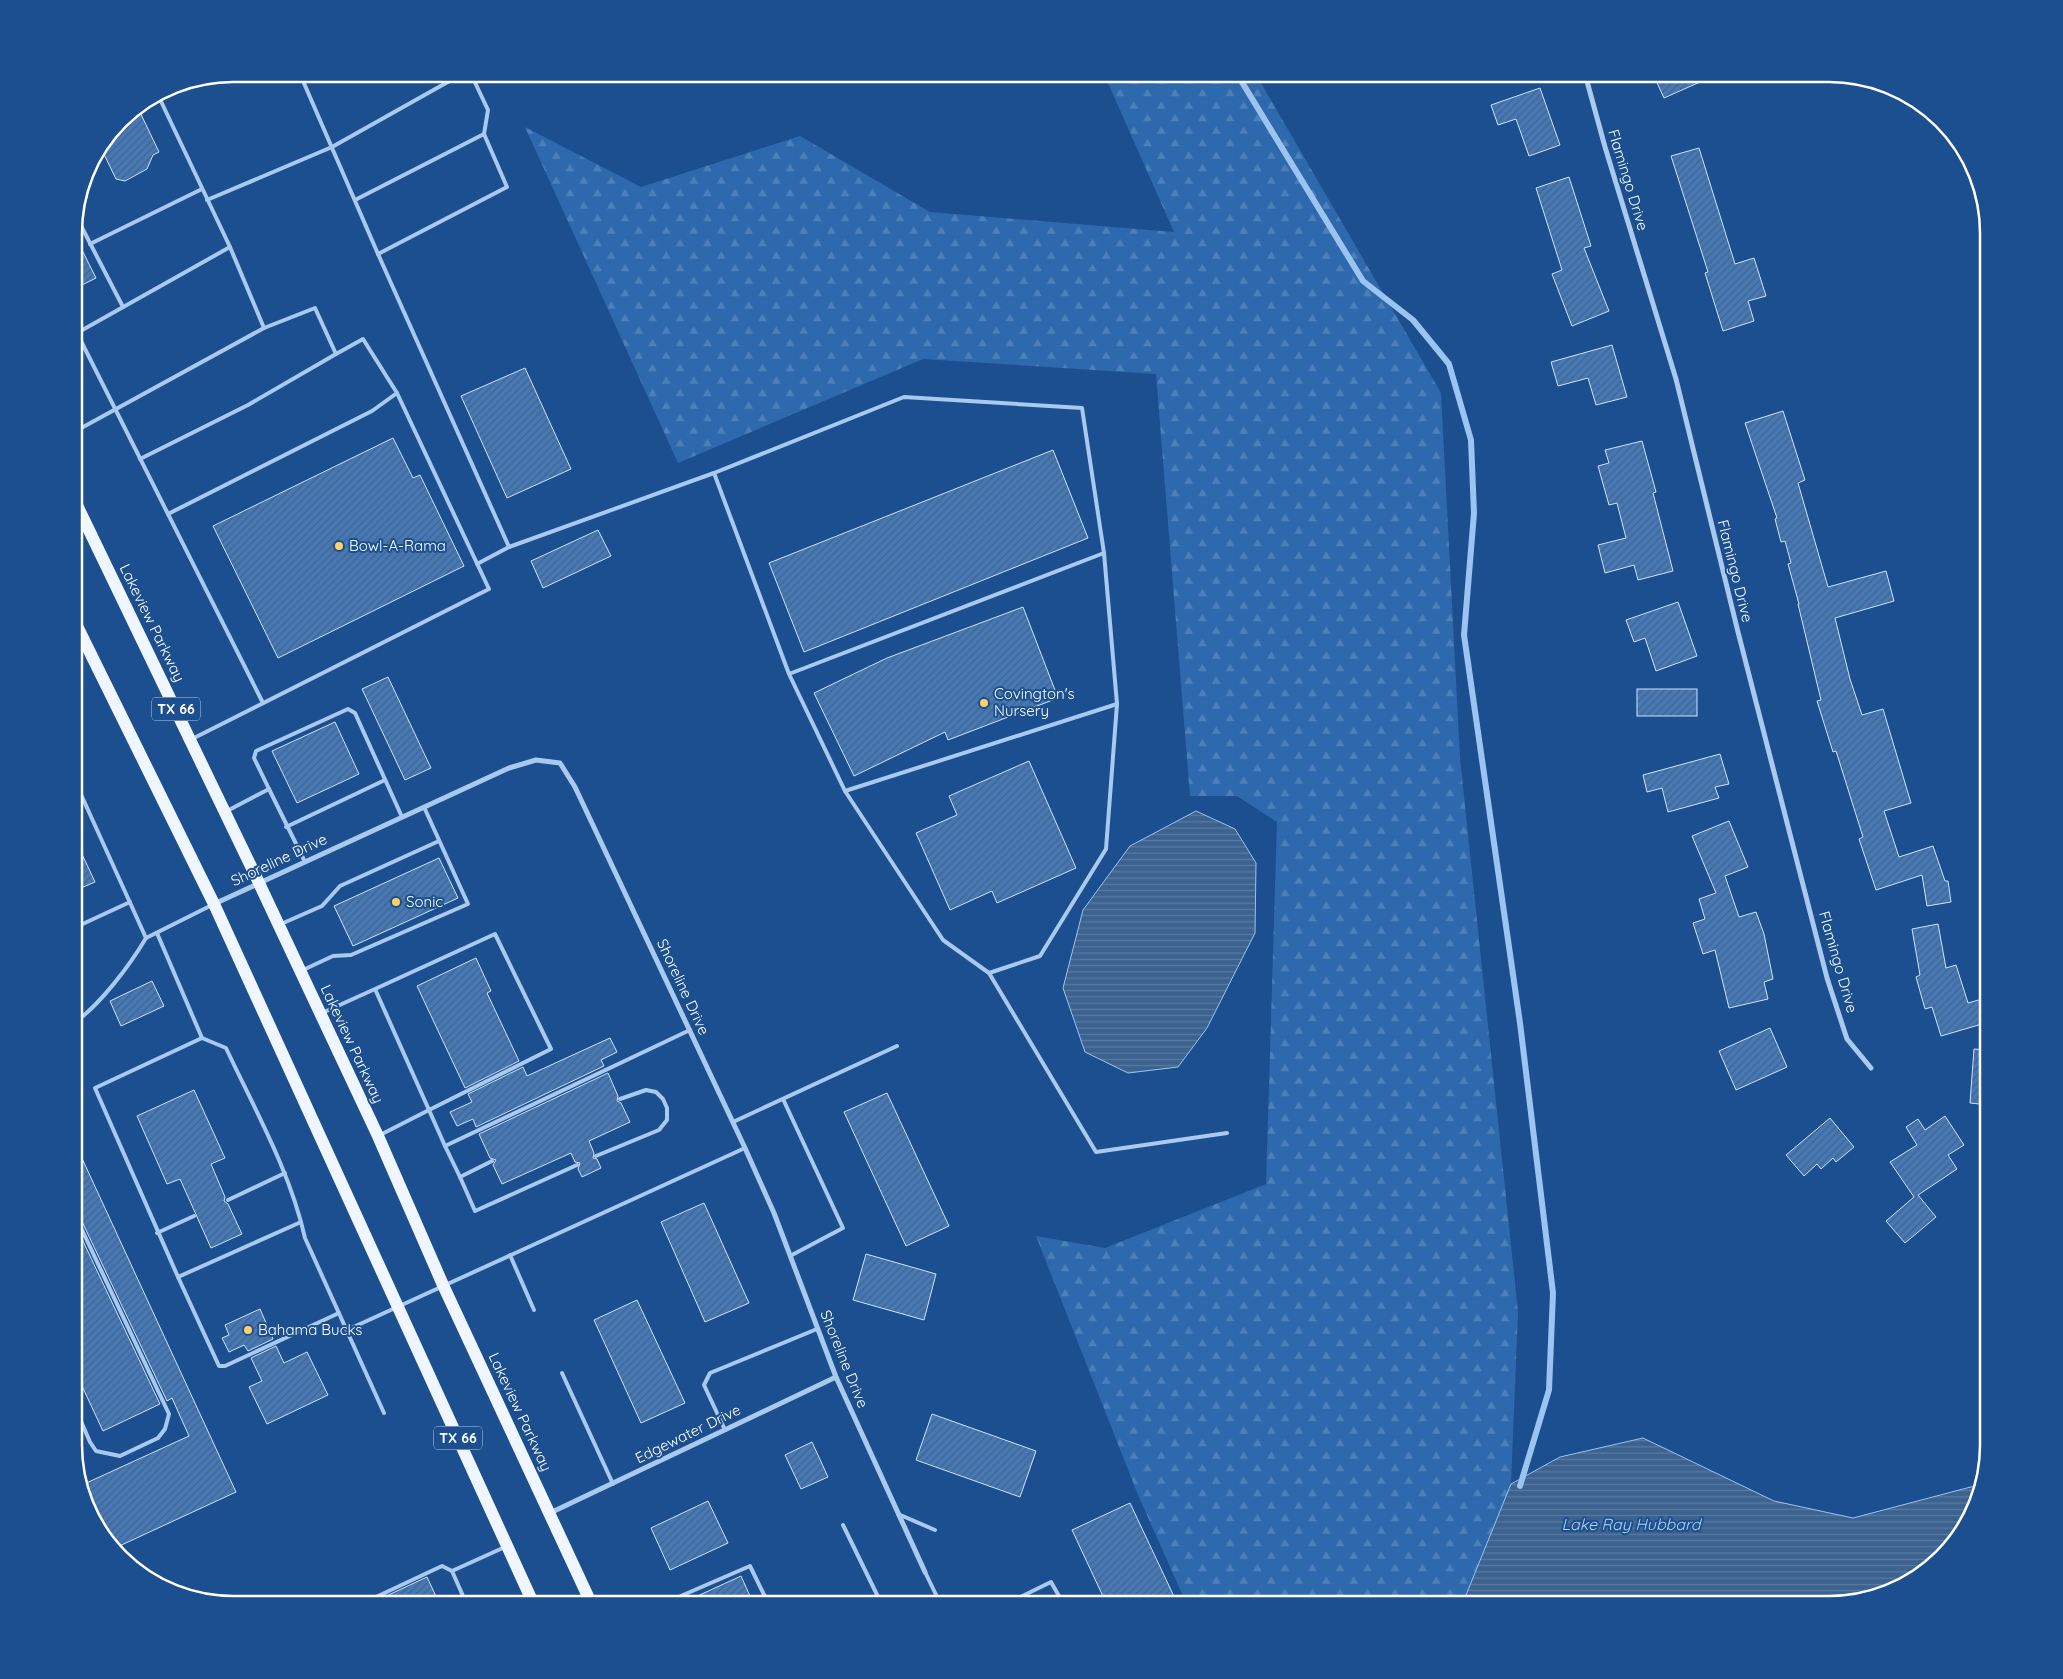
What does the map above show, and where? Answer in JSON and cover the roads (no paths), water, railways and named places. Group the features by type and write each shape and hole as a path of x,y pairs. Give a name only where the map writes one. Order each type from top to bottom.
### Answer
{"main road":[{"name":"Lakeview Parkway","path":"83,518 191,740 378,1136 443,1285 588,1596"},
{"name":"TX 66","path":"83,638 214,904 530,1596"}],"street":[{"name":"Flamingo Drive","path":"1587,82 1604,147 1676,379 1738,632 1827,978 1847,1039 1871,1068"},
{"name":"Shoreline Drive","path":"214,904 509,768 536,760 560,763 575,787 745,1148 774,1213 836,1377 925,1572"},
{"name":"Edgewater Drive","path":"550,1513 836,1377"}],"lane":[{"path":"304,83 509,547"},
{"path":"208,200 332,147 446,83"},
{"path":"378,254 507,187 484,134 488,110 475,83"},
{"path":"161,101 230,247 264,328"},
{"path":"355,200 484,134"},
{"path":"90,244 202,189"},
{"path":"83,230 123,307"},
{"path":"83,330 230,247"},
{"path":"83,427 264,328 315,308 336,354"},
{"path":"140,459 248,405 364,340 397,393 488,588 191,740"},
{"path":"83,345 263,703"},
{"path":"168,514 372,410 397,393"},
{"path":"477,564 509,547 714,473 904,397 1082,408 1104,554 1116,704 1106,849 1040,956 989,973"},
{"path":"714,473 789,674 845,791 943,940 989,973 1096,1152 1226,1133"},
{"path":"789,674 1104,554"},
{"path":"845,791 1116,704"},
{"path":"305,862 286,827 254,758 256,751 348,709 355,713 402,817"},
{"path":"286,827 385,780"},
{"path":"225,812 269,789"},
{"path":"83,799 146,938"},
{"path":"300,972 333,956 351,955 468,904 424,807"},
{"path":"278,924 322,906 340,886 439,841"},
{"path":"83,924 130,902"},
{"path":"83,1014 104,994 133,960 146,938 214,904"},
{"path":"157,933 202,1038 226,1048 285,1173 297,1202 305,1238 384,1413"},
{"path":"320,1014 495,934 550,1049 378,1136"},
{"path":"375,989 475,1210 577,1165"},
{"path":"445,1146 690,1030"},
{"path":"202,1038 95,1088 157,1233 219,1366 225,1366 339,1313"},
{"path":"733,1122 896,1046"},
{"path":"596,1156 659,1130 667,1120 667,1108 663,1099 656,1092 646,1090 620,1099"},
{"path":"782,1099 843,1228 790,1256"},
{"path":"347,1330 398,1305 745,1148"},
{"path":"460,1177 492,1161"},
{"path":"228,1200 285,1173"},
{"path":"157,1233 194,1216"},
{"path":"178,1277 302,1222"},
{"path":"83,1232 169,1414 165,1429 158,1438 120,1456 96,1450 83,1426"},
{"path":"510,1255 534,1310"},
{"path":"725,1430 704,1385 710,1373 817,1329"},
{"path":"562,1373 613,1484"},
{"path":"898,1514 934,1530"},
{"path":"843,1525 878,1596"},
{"path":"452,1571 507,1546"},
{"path":"378,1596 442,1566 452,1571 462,1596"},
{"path":"679,1596 750,1566 765,1596"},
{"path":"925,1572 937,1596"},
{"path":"1022,1596 1051,1582 1059,1596"}],"water":[{"path":"1196,811 1235,829 1256,863 1255,933 1207,1028 1178,1067 1128,1073 1085,1052 1063,988 1083,910 1130,846"},
{"name":"Lake Ray Hubbard","path":"1643,1438 1774,1501 1853,1518 1974,1486 1965,1512 1955,1529 1929,1559 1905,1576 1887,1585 1859,1594 1829,1596 1466,1596 1511,1484 1560,1457"}],"waterway":[{"path":"1242,82 1363,281 1413,320 1449,364 1471,440 1474,513 1464,635 1520,1023 1553,1293 1549,1390 1520,1486"}],"place":[{"name":"Bowl-A-Rama","path":"339,546"},
{"name":"Covington's Nursery","path":"984,703"},
{"name":"Sonic","path":"396,902"},
{"name":"Bahama Bucks","path":"248,1330"}]}
